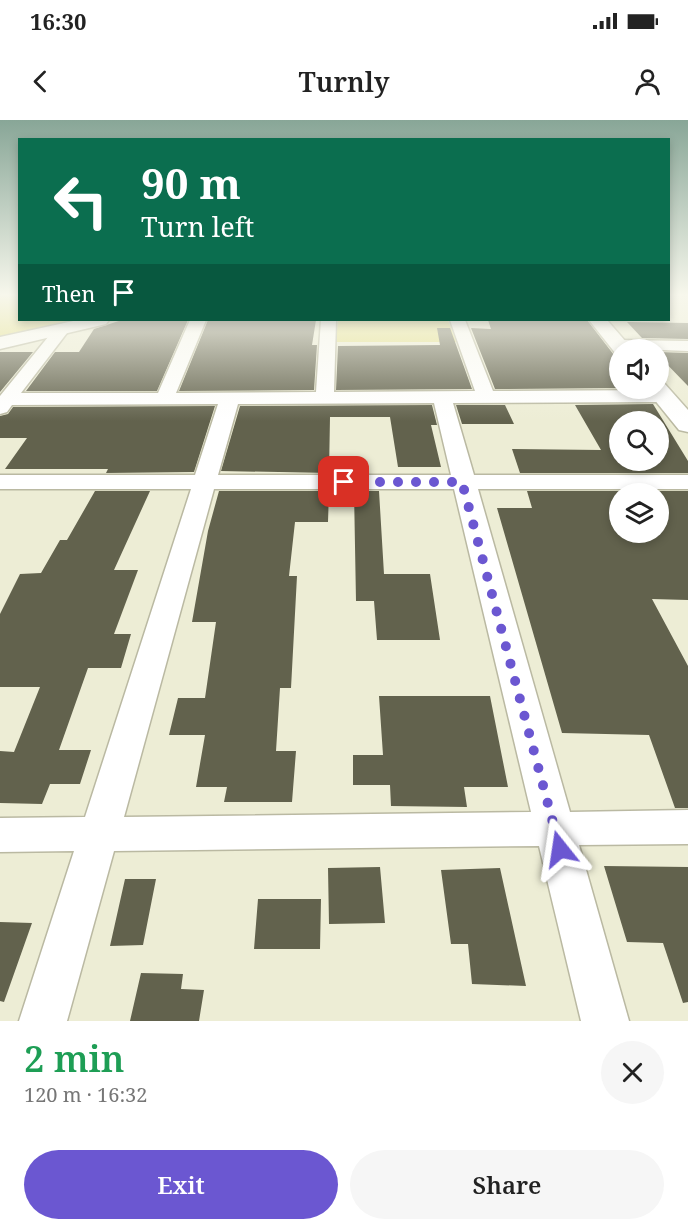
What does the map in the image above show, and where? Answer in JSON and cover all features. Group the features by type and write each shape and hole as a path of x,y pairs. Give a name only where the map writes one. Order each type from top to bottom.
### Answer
{"street":[{"path":"0,343 25,337"},
{"path":"4,403 55,337"},
{"path":"165,397 191,337"},
{"path":"325,396 327,337"},
{"path":"464,337 486,397"},
{"path":"669,346 688,346"},
{"path":"4,403 165,397 486,397 609,393"},
{"path":"44,1021 230,397"},
{"path":"442,397 462,482 605,1021"},
{"path":"665,399 688,425"},
{"path":"0,482 688,482"},
{"path":"0,835 688,827"}],"shaded area":[{"path":"0,337 26,337 0,343"},
{"path":"336,337 454,337 456,342 336,342"}],"building":[{"path":"89,337 181,337 157,391 26,391 55,352 79,352"},
{"path":"201,337 313,337 312,345 317,345 314,390 179,391"},
{"path":"439,337 453,337 472,389 336,390 338,346 440,345"},
{"path":"475,337 600,337 609,349 609,388 495,389"},
{"path":"688,337 688,339 642,338"},
{"path":"0,352 33,352 0,392"},
{"path":"669,352 688,353 688,386 669,366"},
{"path":"653,404 657,411 609,411 609,471 669,471 669,430 688,461 688,473 520,473 512,449 601,450 575,405"},
{"path":"432,405 437,425 431,425 441,467 398,467 390,417 330,417 329,473 221,471 240,406"},
{"path":"456,405 505,405 514,424 462,424"},
{"path":"215,406 194,472 106,473 108,469 5,469 27,438 0,438 0,416 8,414 13,407"},
{"path":"95,491 150,491 114,570 138,570 114,634 131,634 121,668 88,668 59,750 91,750 80,784 50,784 42,804 0,803 0,751 14,752 40,687 0,687 0,614 20,574 41,573 60,540 67,540"},
{"path":"219,491 329,491 328,522 295,522 289,576 297,576 291,688 280,688 276,751 296,751 292,802 224,802 227,787 196,787 205,735 169,735 178,698 205,698 216,622 192,622 208,531"},
{"path":"354,491 379,491 384,574 430,574 440,640 377,640 374,601 356,601"},
{"path":"527,491 609,491 609,543 669,543 669,491 688,491 688,600 652,599 688,666 688,808 675,808 649,735 562,733 497,508 532,508"},
{"path":"379,696 490,696 508,787 464,787 467,807 391,806 390,785 353,785 353,755 383,755"},
{"path":"604,866 688,867 688,1002 683,1003 663,943 627,942"},
{"path":"380,867 385,923 329,924 328,868"},
{"path":"500,868 526,986 472,984 468,944 451,944 441,870"},
{"path":"125,879 156,879 143,945 110,946"},
{"path":"258,899 321,899 320,949 254,949"},
{"path":"0,922 32,923 4,1002 0,1001"},
{"path":"141,973 183,974 181,989 204,990 199,1021 130,1021"}],"route":[{"path":"344,482 462,482 560,849"}]}
